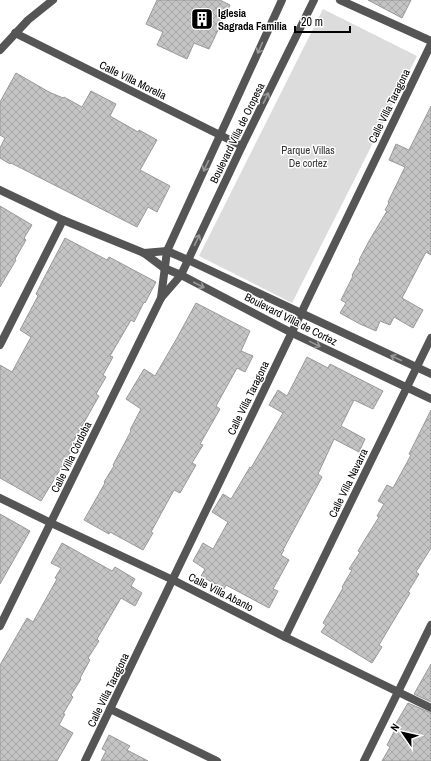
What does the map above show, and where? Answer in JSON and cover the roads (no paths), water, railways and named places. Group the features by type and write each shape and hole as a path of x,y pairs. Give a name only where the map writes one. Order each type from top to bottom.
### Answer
{"street":[{"path":"0,50 28,20 53,0"},
{"name":"Boulevard Villa de Oropesa","path":"164,268 167,252 282,0"},
{"name":"Boulevard Villa de Oropesa","path":"181,275 242,146 314,0"},
{"path":"340,0 431,43"},
{"name":"Calle Villa Morelia","path":"15,33 242,146"},
{"name":"Calle Villa Taragona","path":"85,761 431,43"},
{"name":"Boulevard Villa de Cortez","path":"0,190 63,220 144,253 164,268 181,275 292,333 431,399"},
{"path":"0,345 63,220"},
{"name":"Boulevard Villa de Cortez","path":"144,253 167,252 188,260 431,374"},
{"name":"Calle Villa Córdoba","path":"161,298 164,268"},
{"name":"Calle Villa Córdoba","path":"0,626 161,298 181,275"},
{"name":"Calle Villa Navarra","path":"285,637 431,338"},
{"name":"Calle Villa Abanto","path":"0,498 173,580 285,637 431,708"},
{"path":"364,761 431,625"},
{"path":"110,709 217,761"}],"place":[{"name":"Iglesia Sagrada Familia","path":"202,19"}],"park label":[{"name":"Parque Villas De cortez","path":"308,156"}]}
